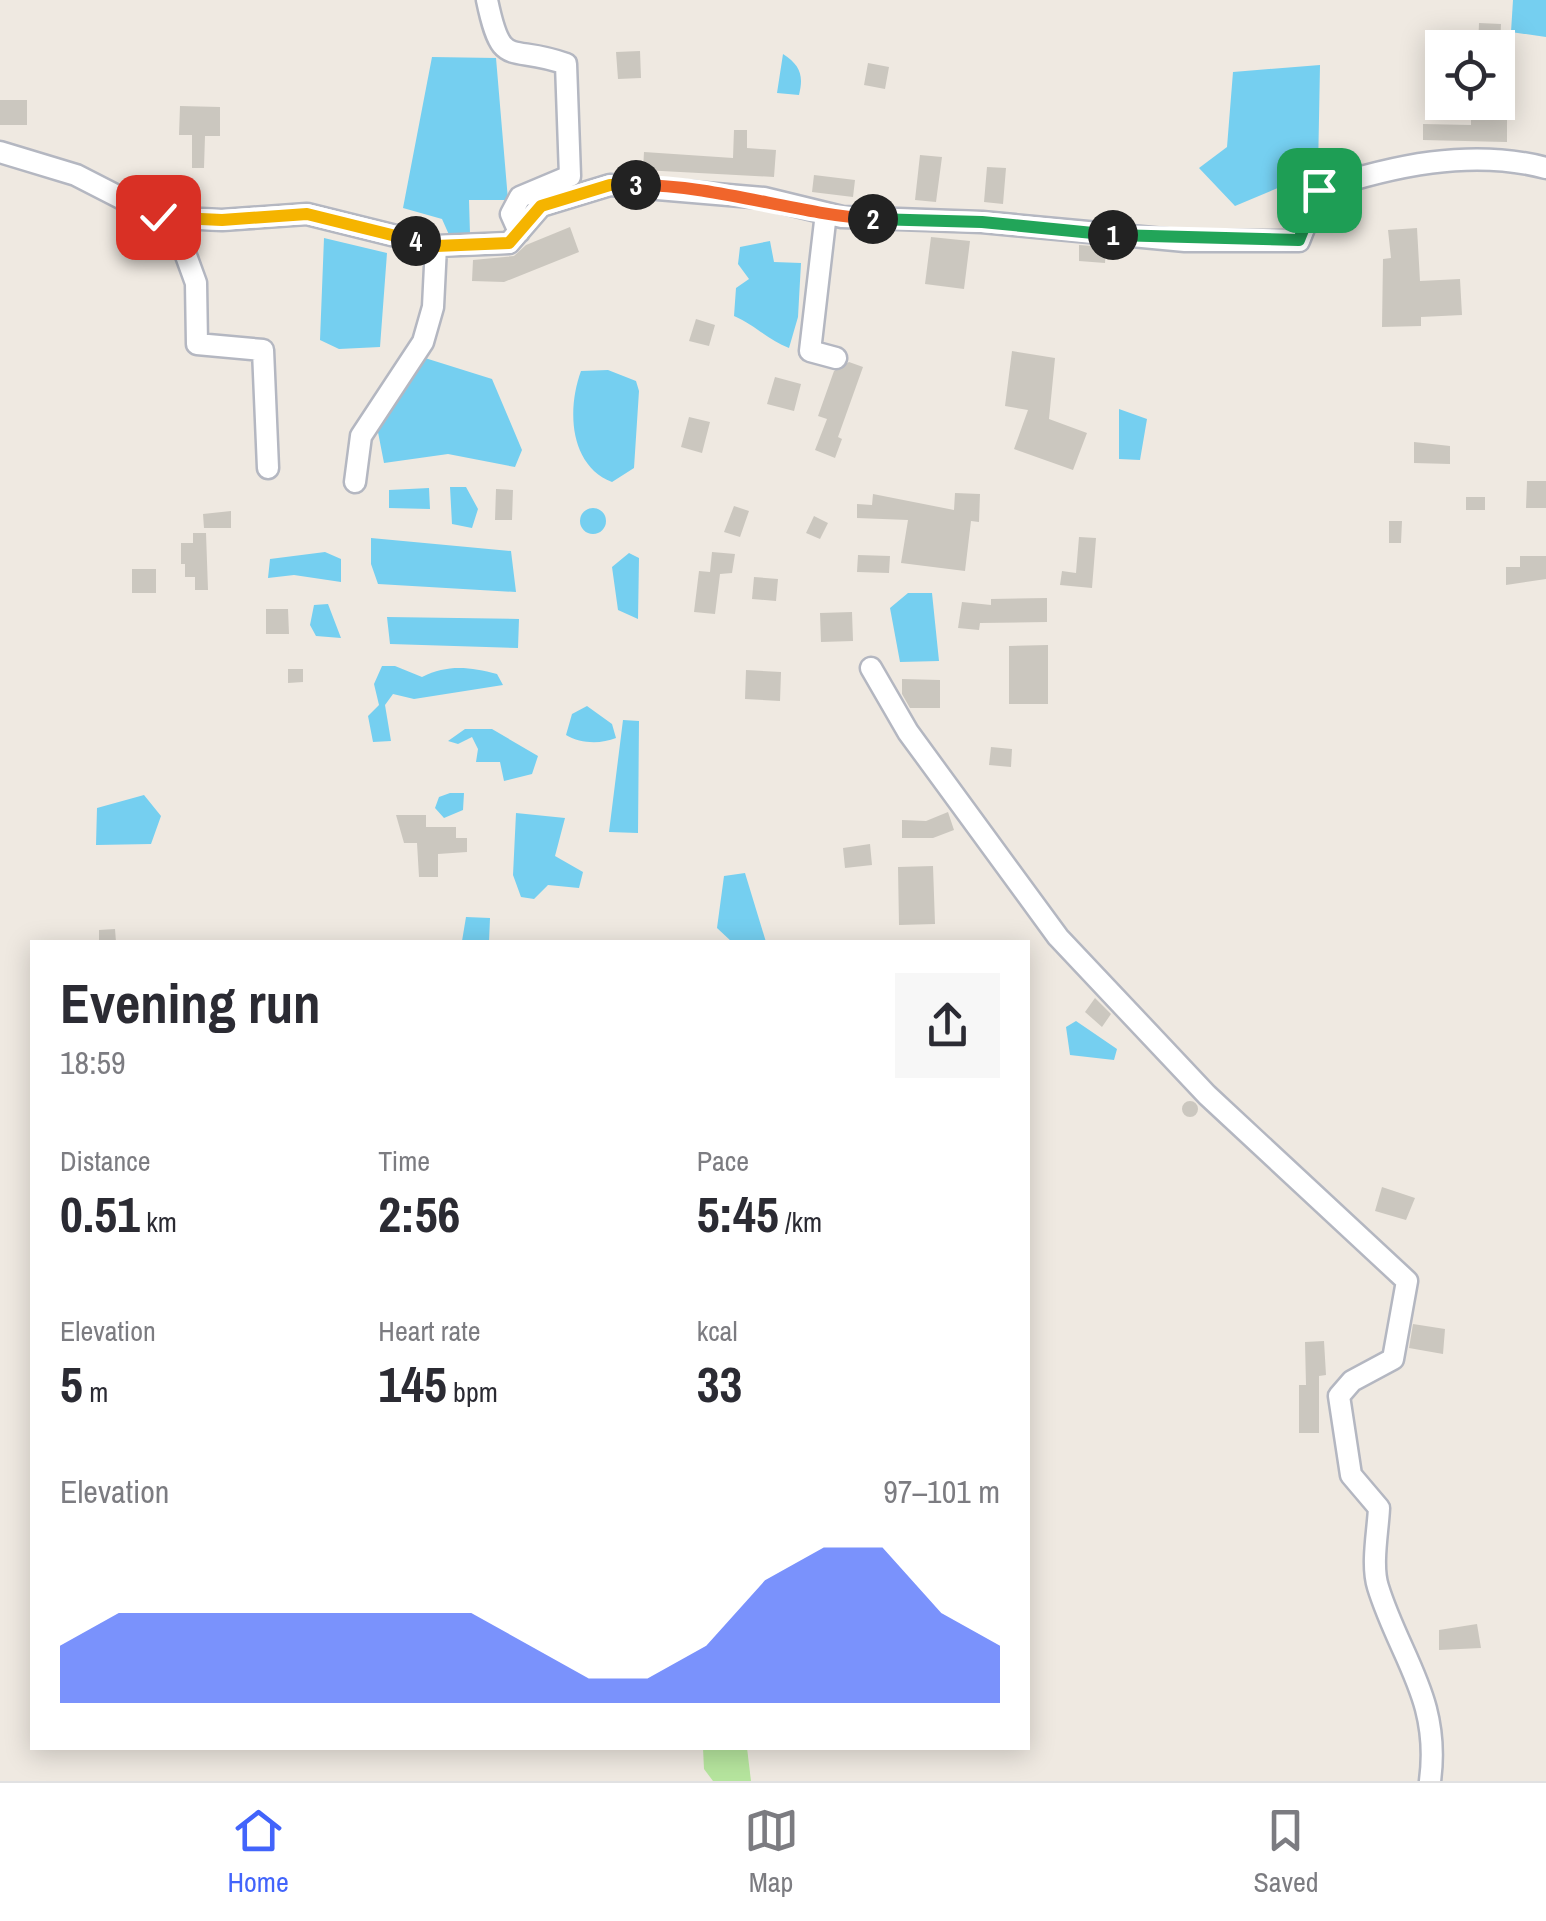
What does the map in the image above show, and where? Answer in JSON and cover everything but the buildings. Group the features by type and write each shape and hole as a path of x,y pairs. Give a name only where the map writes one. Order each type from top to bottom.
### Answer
{"street":[{"path":"487,0 495,40 506,52 566,64 570,176 520,197 512,214 519,232"},
{"path":"0,152 76,174 158,217 307,214 436,246 509,243 541,206 610,185 764,198 826,213 1170,240 1299,240 1319,190 1382,169 1440,161 1520,161 1546,168"},
{"path":"826,213 810,351 836,358"},
{"path":"172,218 196,283 197,344 263,350 268,468"},
{"path":"356,482 361,436 423,342 433,307 436,246"},
{"path":"872,668 908,732 994,844 1058,937 1207,1096 1407,1281 1393,1358 1352,1381 1339,1396 1351,1475 1379,1508 1376,1584 1407,1650 1429,1717 1433,1754 1430,1781"}],"green space":[{"path":"703,1750 747,1750 751,1781 713,1781 704,1769"}],"water":[{"path":"1513,0 1546,0 1546,37 1511,30"},
{"path":"783,54 799,71 799,95 777,93"},
{"path":"432,57 496,58 508,200 469,200 470,234 450,237 442,219 403,208"},
{"path":"1320,65 1318,171 1235,206 1199,168 1227,147 1233,72"},
{"path":"324,238 387,253 380,347 339,349 320,340"},
{"path":"770,241 774,262 801,263 798,317 789,348 734,316 736,288 749,279 738,264 740,247"},
{"path":"425,358 492,379 522,450 515,467 448,454 384,463 377,427 398,388"},
{"path":"608,370 636,381 639,391 634,468 612,482 587,463 573,418 581,371"},
{"path":"1119,409 1147,419 1140,460 1119,459"},
{"path":"450,487 466,487 478,509 472,528 452,524"},
{"path":"429,488 430,509 389,508 389,490"},
{"path":"593,508 602,512 606,521 602,530 593,534 584,530 580,521 584,512"},
{"path":"371,538 511,551 516,592 378,584 371,564"},
{"path":"325,552 341,559 341,582 294,575 268,578 270,559"},
{"path":"629,553 639,558 638,619 618,610 612,567"},
{"path":"908,593 932,593 939,661 900,662 890,608"},
{"path":"328,604 341,638 316,636 310,625 314,605"},
{"path":"387,617 519,619 518,648 390,644"},
{"path":"382,666 395,666 422,677 450,668 478,670 497,674 503,685 414,699 393,694 385,705 391,741 373,742 368,716 379,705 374,684"},
{"path":"587,706 612,724 616,738 591,742 566,735 572,714"},
{"path":"623,720 639,721 638,833 609,832"},
{"path":"465,729 492,729 538,756 532,774 504,781 500,762 476,762 478,749 472,737 458,744 448,741"},
{"path":"464,793 463,810 444,818 435,808 439,797"},
{"path":"144,795 161,816 151,844 96,845 97,808"},
{"path":"516,813 565,818 555,856 583,872 579,888 548,885 534,899 521,897 513,875"},
{"path":"745,873 765,940 730,940 717,928 724,876"},
{"path":"466,917 490,918 489,940 462,940"},
{"path":"1076,1021 1117,1049 1114,1060 1070,1055 1066,1027"}],"route":[{"path":"158,217 222,220 307,214 436,246 509,243 541,206 610,185 650,185 764,198 842,217 982,222 1142,238 1299,240 1319,190"}]}
